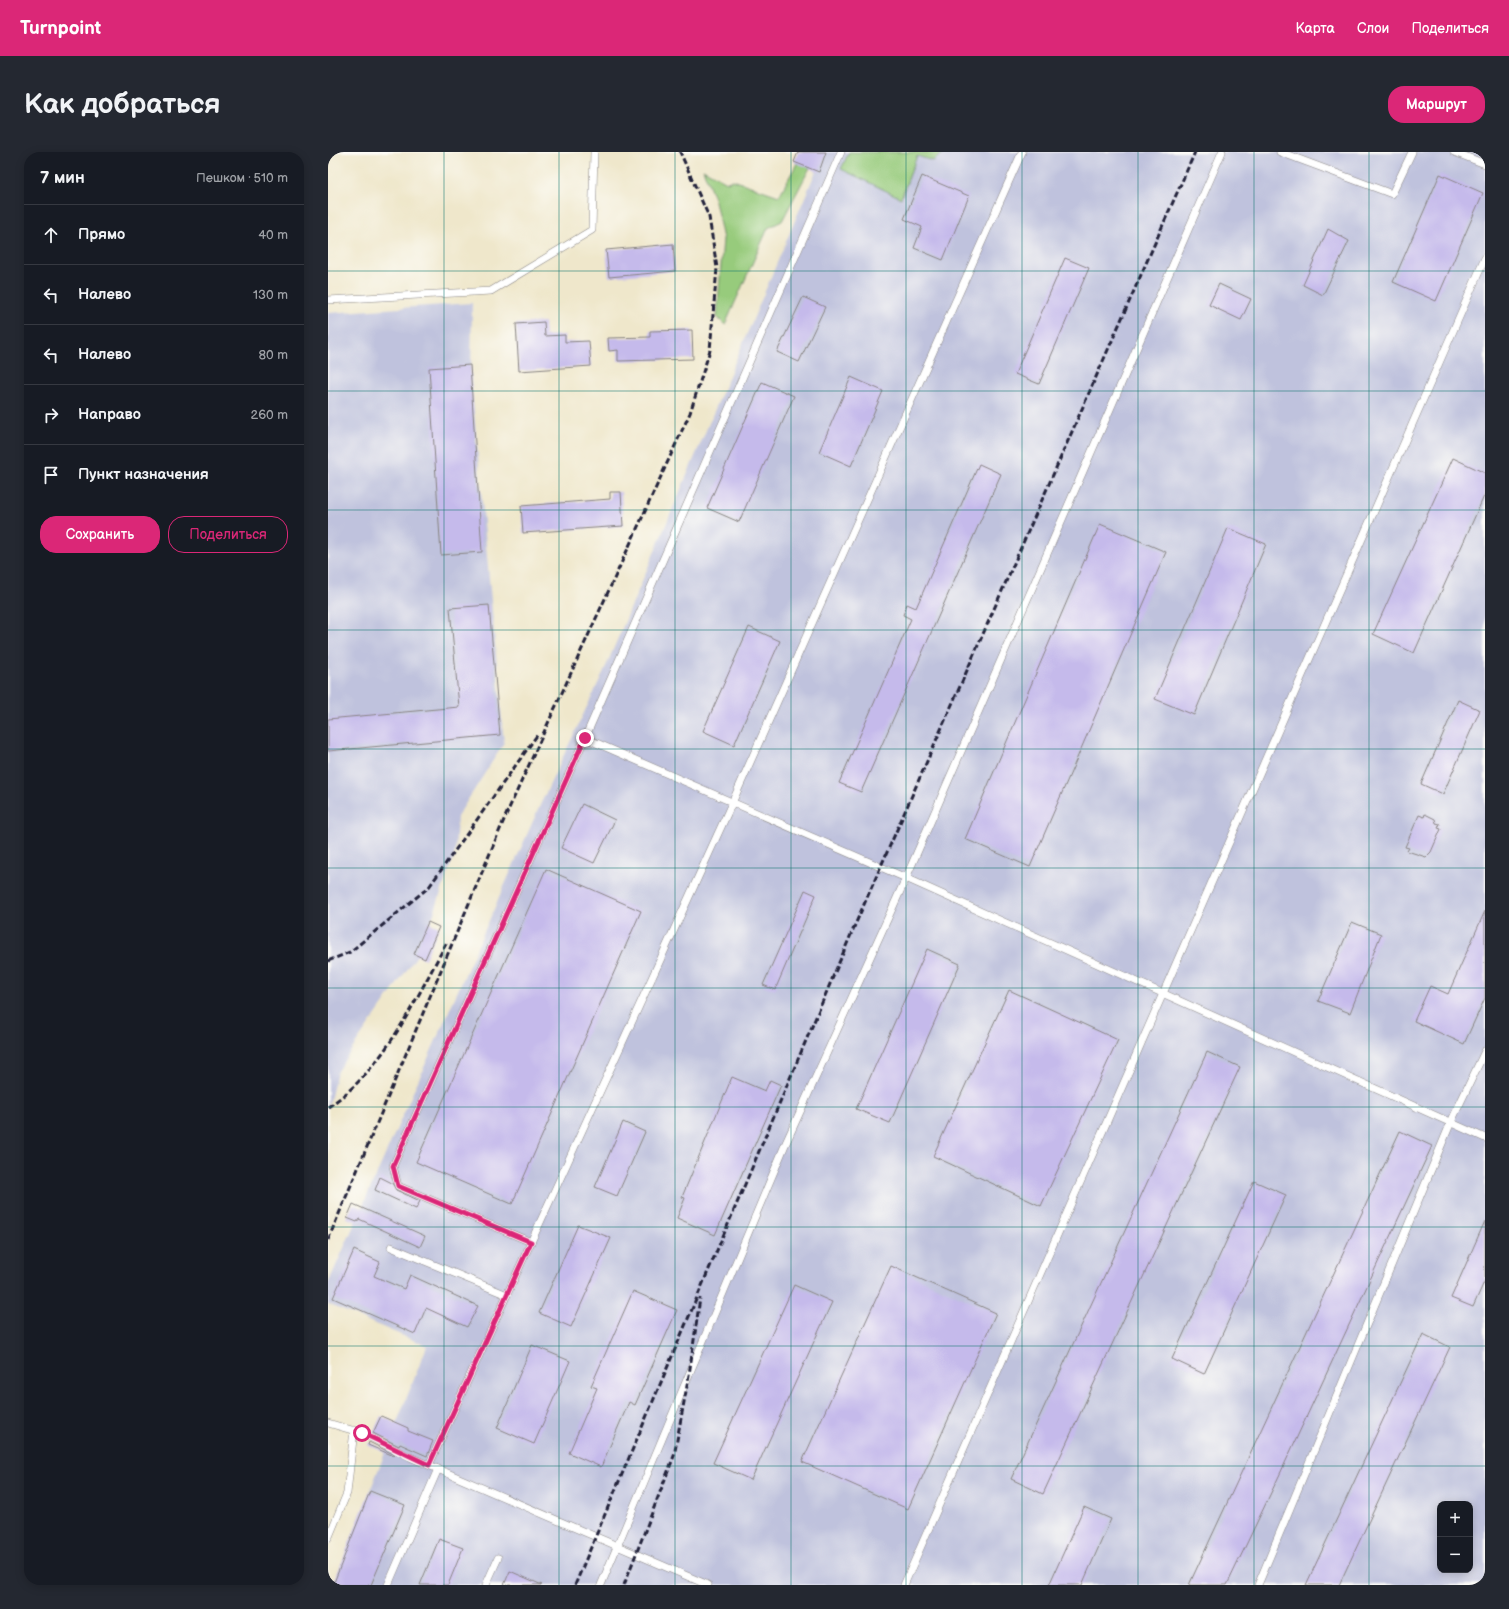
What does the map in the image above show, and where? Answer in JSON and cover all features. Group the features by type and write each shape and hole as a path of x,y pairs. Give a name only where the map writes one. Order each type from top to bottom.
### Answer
{"lane":[{"path":"328,300 491,291 592,230 594,152"},
{"path":"531,1242 398,1186 393,1166 585,738 841,152"},
{"path":"429,1465 732,803 1022,152"},
{"path":"601,1585 785,1145 906,878 1222,152"},
{"path":"1280,152 1392,194 1412,152"},
{"path":"1454,152 1485,164"},
{"path":"904,1585 1485,258"},
{"path":"585,738 906,878 1485,1138"},
{"path":"1258,1585 1451,1122 1485,1051"},
{"path":"391,1247 506,1295"},
{"path":"328,1423 354,1430 438,1469 708,1585"},
{"path":"328,1539 347,1493 354,1430"},
{"path":"388,1585 438,1469"},
{"path":"486,1585 498,1558"}],"shaded area":[{"path":"824,152 1485,152 1485,1585 333,1585 427,1346 328,1304 328,1284 541,803 604,671"},
{"path":"472,303 471,380 504,743 457,817 455,852 422,948 337,1071 328,1109 328,313"}],"green space":[{"path":"849,152 945,152 933,161 917,156 901,198 841,169"},
{"path":"801,156 814,160 782,221 768,228 725,325 717,317 723,239 715,201 703,169 727,182 733,180 779,196"}],"building":[{"path":"798,152 826,152 819,172 794,162"},
{"path":"1440,174 1483,193 1436,301 1393,282"},
{"path":"922,176 969,196 943,260 914,248 922,227 904,219"},
{"path":"1328,229 1349,241 1323,295 1303,285"},
{"path":"673,244 675,271 609,277 606,250"},
{"path":"1065,258 1089,268 1039,384 1015,374"},
{"path":"1219,284 1251,299 1241,320 1209,305"},
{"path":"803,297 825,307 799,362 777,352"},
{"path":"544,322 545,336 565,335 565,342 589,341 591,366 519,371 516,324"},
{"path":"692,330 693,359 618,361 618,350 609,351 608,338 650,337 650,331"},
{"path":"470,365 482,552 441,555 429,368"},
{"path":"851,377 883,391 851,466 819,452"},
{"path":"762,382 794,396 739,522 707,508"},
{"path":"1453,458 1485,473 1485,494 1414,653 1373,634"},
{"path":"979,464 1001,474 861,792 839,783 911,619 903,615 907,604 916,608"},
{"path":"610,492 621,492 623,526 523,533 521,506 610,499"},
{"path":"1100,524 1166,552 1030,867 965,839"},
{"path":"1228,528 1266,544 1194,715 1155,699"},
{"path":"489,605 500,735 328,751 328,719 459,707 450,608"},
{"path":"749,627 780,641 734,745 703,731"},
{"path":"1458,700 1480,710 1443,794 1421,784"},
{"path":"582,804 615,820 594,863 561,848"},
{"path":"1425,814 1435,819 1436,823 1440,824 1438,828 1441,829 1431,852 1426,857 1407,851 1409,848 1405,847 1419,815 1424,817"},
{"path":"546,869 641,911 512,1204 416,1162"},
{"path":"805,890 816,895 775,990 763,985"},
{"path":"1485,911 1485,998 1464,1044 1414,1021 1430,986 1448,994"},
{"path":"428,922 439,927 425,959 414,954"},
{"path":"1352,922 1381,934 1350,1013 1318,1001"},
{"path":"927,949 960,964 890,1123 856,1109"},
{"path":"1009,990 1118,1040 1041,1206 933,1156"},
{"path":"1207,1052 1240,1067 1043,1494 1011,1479"},
{"path":"732,1077 765,1091 770,1080 781,1085 715,1235 677,1218 685,1198 682,1197"},
{"path":"623,1122 645,1132 617,1196 595,1187"},
{"path":"1400,1131 1432,1146 1279,1476 1227,1585 1189,1585"},
{"path":"380,1177 392,1183 396,1190 420,1201 416,1209 375,1190"},
{"path":"1254,1181 1286,1195 1204,1374 1172,1359"},
{"path":"353,1204 425,1236 420,1247 359,1219 357,1222 347,1218"},
{"path":"1485,1221 1485,1280 1473,1307 1451,1298"},
{"path":"578,1225 611,1238 571,1327 539,1313"},
{"path":"354,1250 380,1262 374,1276 404,1289 410,1275 478,1306 467,1327 426,1308 415,1334 333,1298"},
{"path":"891,1266 996,1313 908,1509 802,1462"},
{"path":"794,1285 832,1302 751,1480 713,1463"},
{"path":"633,1291 677,1310 635,1405 629,1402 601,1467 569,1453 597,1388 591,1386"},
{"path":"1423,1334 1450,1347 1339,1585 1306,1585"},
{"path":"532,1345 570,1361 534,1444 497,1428"},
{"path":"381,1416 408,1428 408,1431 433,1441 427,1456 400,1444 399,1446 373,1433"},
{"path":"369,1442 395,1455 394,1456 368,1445"},
{"path":"370,1491 405,1505 371,1585 333,1585"},
{"path":"1084,1507 1111,1519 1082,1585 1049,1585"},
{"path":"439,1539 463,1548 448,1585 420,1585"},
{"path":"510,1571 542,1585 504,1585"}],"railway":[{"path":"328,1240 506,815 690,413 710,350 717,268 709,217 680,152"},
{"path":"575,1585 855,925 1195,152"},
{"path":"328,961 350,952 429,887 538,734"},
{"path":"328,1107 348,1091 366,1073 382,1053 410,1010 447,942"},
{"path":"624,1585 674,1456 689,1375 700,1298"}],"route":[{"path":"362,1433 429,1465 531,1242 398,1186 393,1166 585,738"}]}
